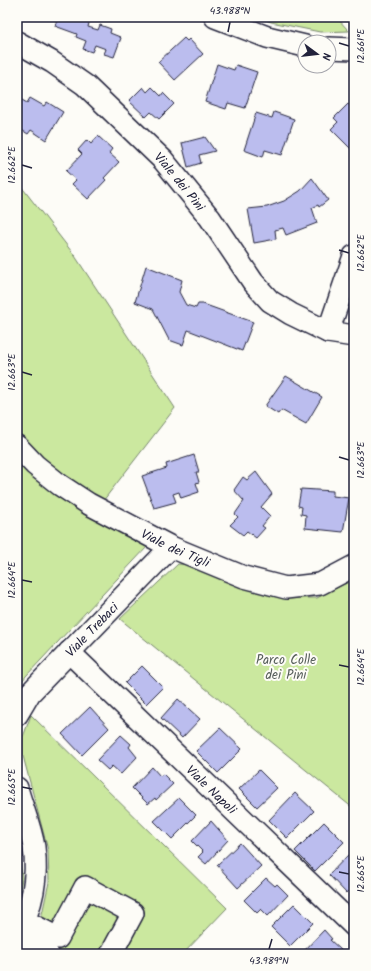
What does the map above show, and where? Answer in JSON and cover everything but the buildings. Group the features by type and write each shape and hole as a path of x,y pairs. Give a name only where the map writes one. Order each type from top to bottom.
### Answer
{"street":[{"path":"215,17 267,37 297,44"},
{"name":"Viale dei Pini","path":"17,42 52,62 84,85 163,160 210,218 253,282 270,301 291,314 328,332 354,336"},
{"path":"337,48 354,49"},
{"path":"328,332 354,256"},
{"name":"Viale dei Tigli","path":"17,446 35,465 60,485 89,504 171,547 244,577 286,588 320,584 354,566"},
{"name":"Viale Trebaci","path":"17,715 30,693 171,547"},
{"name":"Viale Napoli","path":"70,652 354,926"},
{"path":"17,788 34,846 36,872 31,900 19,930"},
{"path":"19,930 58,938 85,887 133,913 111,954"},
{"path":"19,930 48,954"}],"green space":[{"path":"257,17 336,17 349,31 320,32 271,22"},
{"path":"17,181 75,256 175,408 103,501 93,499 17,437"},
{"path":"17,457 148,546 26,676 17,688"},
{"name":"Parco Colle dei Pini","path":"178,564 191,565 258,591 285,598 317,598 354,579 354,809 120,619"},
{"path":"31,715 227,908 183,954 22,954 42,914 49,882 48,850 23,756 23,737"},
{"path":"17,840 22,878 17,906"}]}
